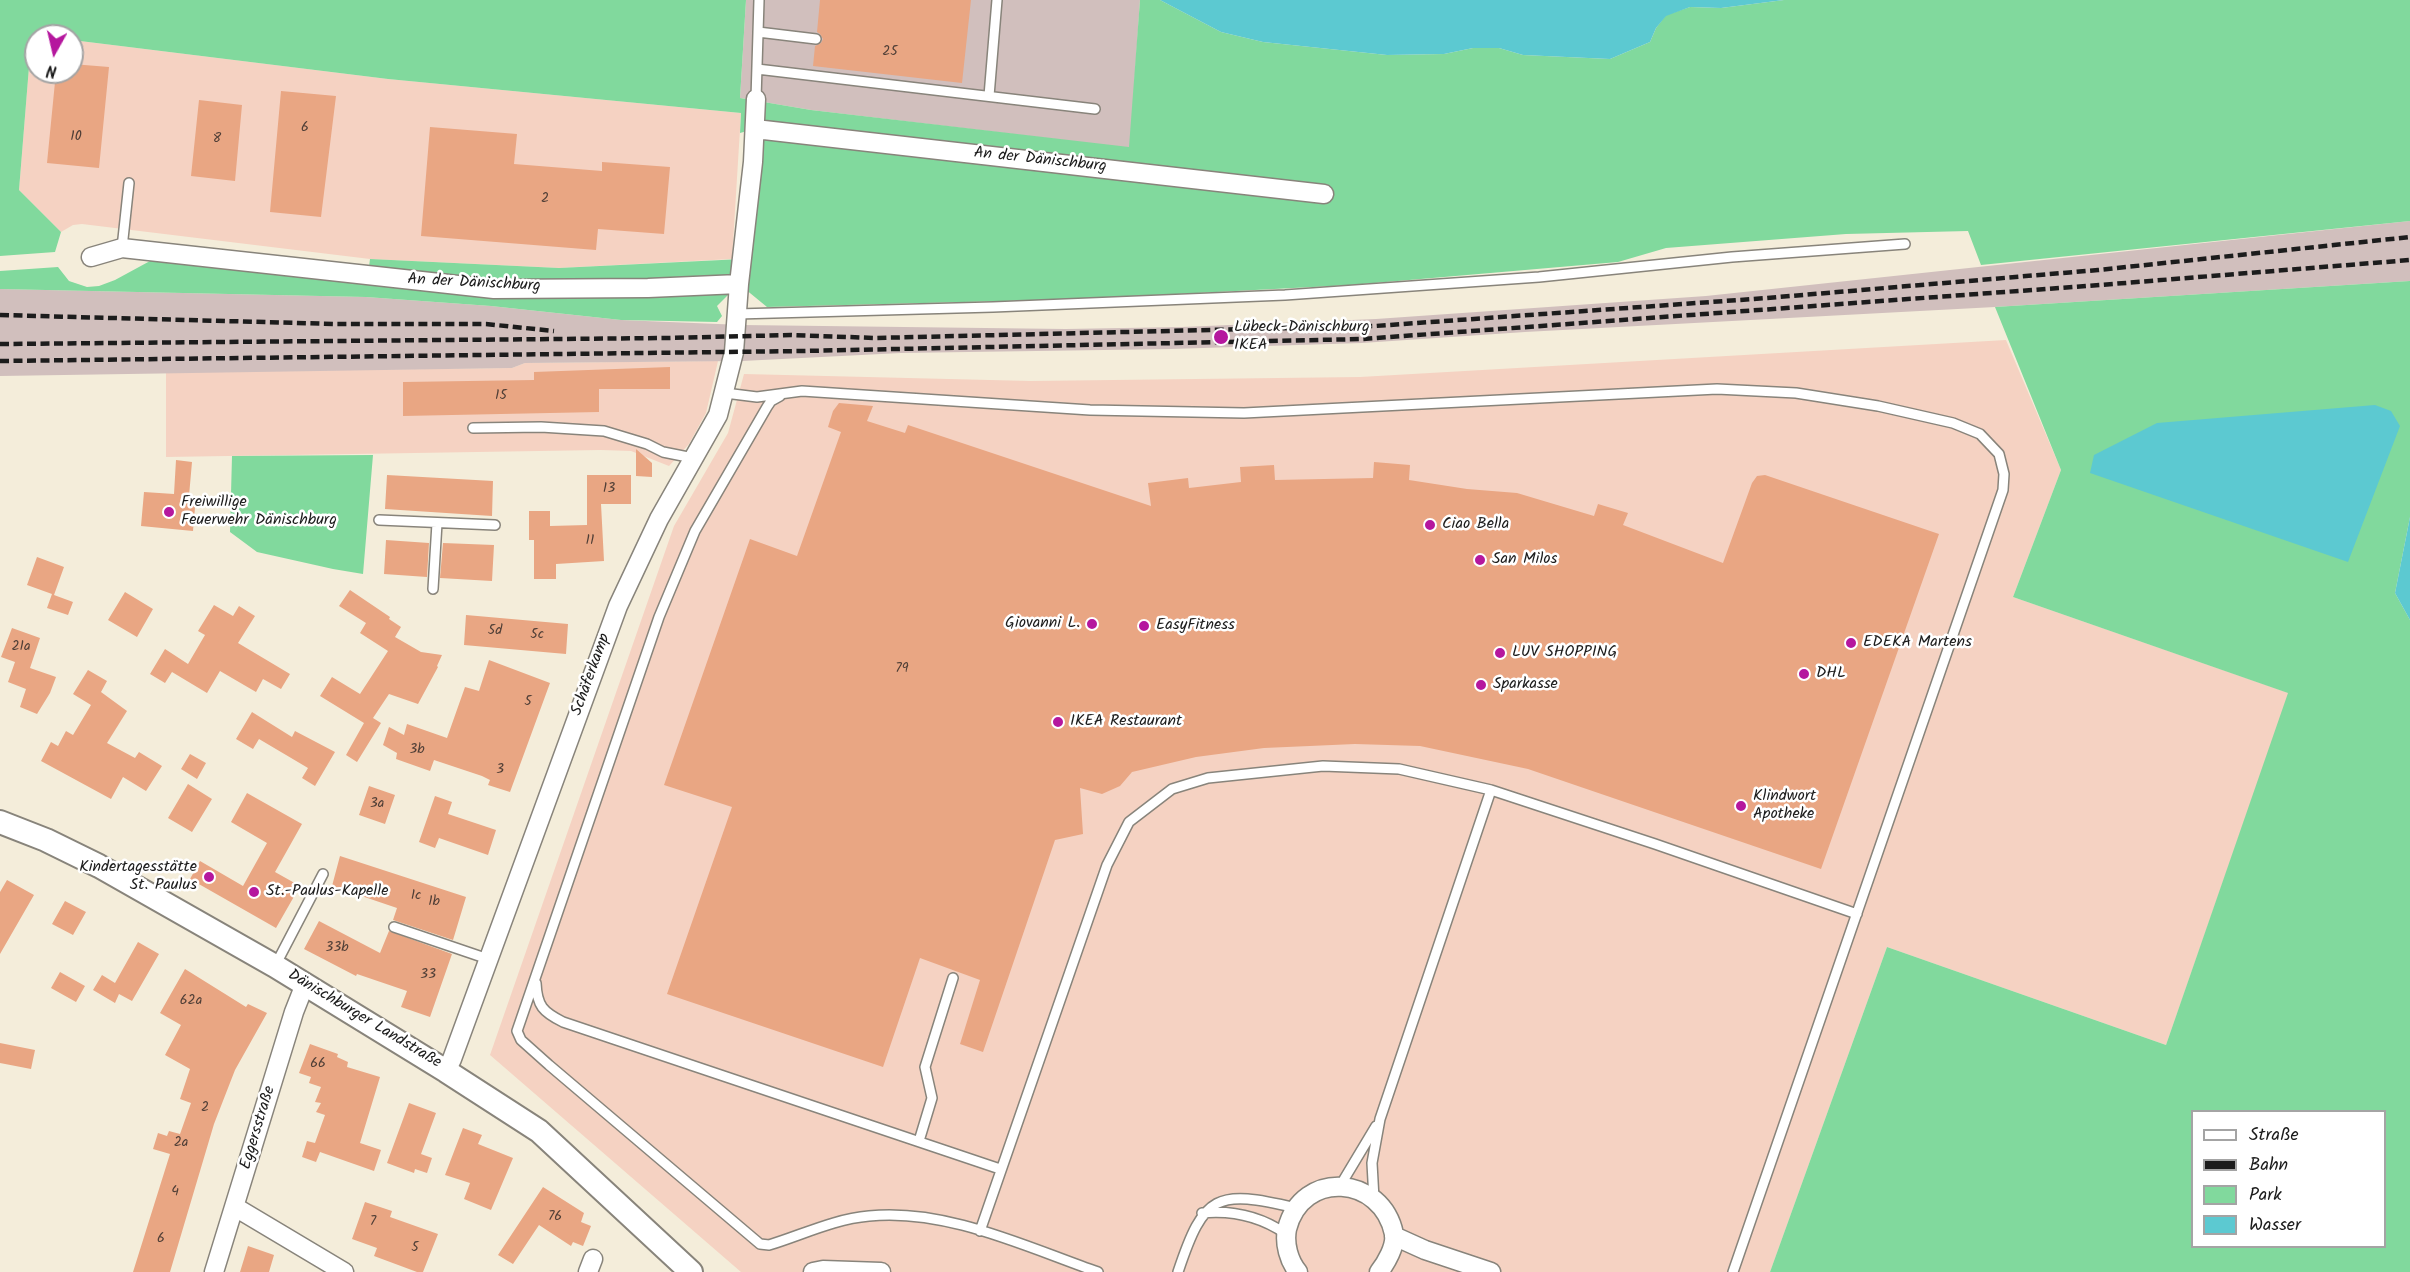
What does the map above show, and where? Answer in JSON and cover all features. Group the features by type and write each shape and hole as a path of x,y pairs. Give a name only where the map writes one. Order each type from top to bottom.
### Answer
{"street":[{"path":"739,284 756,99"},
{"name":"An der Dänischburg","path":"755,129 1324,194"},
{"name":"An der Dänischburg","path":"91,257 122,248 494,289 648,288 739,284"},
{"name":"Schäferkamp","path":"446,1071 618,606 637,561 718,415 737,337 739,284"},
{"name":"Dänischburger Landstraße","path":"0,822 46,840 99,866 275,966 539,1131 691,1272"},
{"name":"Eggersstraße","path":"214,1272 294,1012 305,984"},
{"path":"1296,1271 1289,1258 1286,1234 1290,1219 1296,1208 1308,1196 1325,1188 1340,1186 1358,1190 1374,1199 1384,1211 1394,1236 1387,1260 1379,1272"},
{"path":"235,1207 344,1272"},
{"path":"1394,1236 1481,1270"},
{"path":"813,1272 822,1270 881,1272"}],"lane":[{"path":"756,99 759,0"},
{"path":"989,96 997,0"},
{"path":"758,32 816,39"},
{"path":"756,69 1095,109"},
{"path":"122,248 129,183"},
{"path":"737,314 993,307 1285,295 1539,277 1732,257 1905,244"},
{"path":"725,393 757,397 780,396 802,391 1090,410 1244,413 1717,389 1796,393 1878,406 1953,423 1980,434 1999,454 2004,474 2003,490 1733,1272"},
{"path":"780,396 766,407 695,531 659,617 517,1031 521,1040 760,1244 769,1245 842,1220 869,1216 918,1215 980,1231 1098,1272"},
{"path":"473,428 541,427 604,431 646,444 663,452 693,458"},
{"path":"380,520 495,525"},
{"path":"433,589 437,523"},
{"path":"980,1231 1107,865 1129,822 1172,789 1216,777 1323,766 1399,769 1491,790 1646,841 1857,915"},
{"path":"1374,1199 1372,1162 1380,1119 1491,790"},
{"path":"275,966 323,874"},
{"path":"394,927 488,959"},
{"path":"536,976 538,1000 546,1014 563,1022 1000,1169"},
{"path":"919,1141 932,1098 925,1067 953,978"},
{"path":"1340,1186 1380,1119"},
{"path":"1178,1272 1202,1213 1217,1201 1234,1198 1265,1200 1296,1208"},
{"path":"1202,1213 1246,1215 1268,1221 1286,1234"}],"shaded area":[{"path":"746,0 1140,0 1130,148 811,110 740,98"},
{"path":"84,41 388,79 741,113 732,259 559,268 370,259 82,224 73,225 61,232 19,190 28,84 84,84"},
{"path":"2410,221 2410,281 1362,343 1171,349 901,353 742,361 525,363 512,368 0,376 0,289 366,297 491,306 621,320 742,325 1066,329 1182,327 1376,319 1706,296"},
{"path":"2006,340 2061,470 2013,597 2289,693 2166,1045 1887,947 1770,1272 741,1272 490,1055 674,526 728,433 744,374 1031,381 1360,377"},
{"path":"718,361 706,413 689,444 669,466 631,451 601,450 166,457 166,372 512,368 525,363"}],"green space":[{"path":"0,0 746,0 740,98 811,110 1129,147 1140,0 1160,0 1221,32 1263,42 1387,55 1444,54 1473,48 1499,48 1523,55 1610,59 1650,42 1656,28 1666,15 1690,7 1721,8 1784,0 2410,0 2410,221 1981,265 1968,231 1846,234 1666,248 1618,262 1351,285 1082,299 767,307 739,284 717,306 722,316 717,322 621,320 491,306 366,297 0,289 0,271 58,267 69,281 87,287 99,286 115,280 150,261 367,283 370,259 559,268 742,259 754,129 740,133 741,113 388,79 84,41 84,24 24,24 24,84 28,84 19,190 61,232 55,252 0,256"},
{"path":"2410,281 2410,517 2395,593 2410,620 2410,1272 1770,1272 1887,947 2166,1045 2288,693 2013,597 2061,470 1995,307"},
{"path":"373,455 363,574 257,552 230,532 232,456"}],"water":[{"path":"1160,0 1784,0 1721,8 1690,7 1666,16 1656,28 1650,42 1610,59 1523,55 1499,48 1473,48 1444,54 1387,55 1263,42 1221,32"},
{"path":"2375,405 2391,411 2400,426 2348,562 2090,473 2094,455 2157,423"},
{"path":"2410,517 2410,620 2395,593"}],"building":[{"path":"820,0 971,0 962,83 813,66 815,46 823,39 817,32"},
{"path":"84,65 109,67 99,168 47,163 55,84 84,84"},
{"path":"281,91 336,96 321,217 270,212"},
{"path":"199,100 242,105 235,181 191,176"},
{"path":"430,127 517,134 514,164 602,171 602,162 670,167 664,234 598,229 596,250 421,236"},
{"path":"670,367 670,389 599,389 599,412 403,416 403,382 534,380 534,372"},
{"path":"839,403 873,406 867,421 905,433 908,425 1151,506 1148,483 1188,478 1189,488 1241,482 1240,467 1274,465 1275,480 1373,478 1374,462 1410,465 1409,480 1467,489 1517,493 1594,516 1598,504 1628,513 1623,525 1723,563 1752,483 1757,476 1765,475 1939,534 1821,869 1528,769 1420,746 1355,744 1264,748 1196,757 1132,772 1120,786 1102,794 1080,788 1083,834 1055,840 983,1052 960,1044 980,980 920,958 883,1067 667,994 732,807 664,785 750,539 797,556 841,432 828,427 833,411"},
{"path":"636,449 652,463 652,477 636,476"},
{"name":"Freiwillige Feuerwehr Dänischburg","path":"176,460 192,462 189,496 196,496 193,531 141,526 144,492 174,494"},
{"path":"387,475 493,481 492,516 385,509"},
{"path":"587,475 631,475 631,504 601,504 604,561 556,564 556,579 534,579 534,540 529,540 529,511 550,511 550,526 587,525"},
{"path":"386,540 429,543 427,577 384,574"},
{"path":"443,543 494,545 492,581 440,578"},
{"path":"37,557 64,567 54,595 73,602 68,615 47,608 52,594 27,585"},
{"path":"350,590 401,627 395,637 421,652 442,655 418,704 389,694 373,718 381,723 357,762 346,755 364,723 320,696 332,677 360,694 388,651 360,633 366,623 339,606"},
{"path":"125,592 153,609 137,637 108,620"},
{"path":"214,605 233,616 239,606 255,616 238,643 290,674 281,689 263,679 256,692 220,671 207,693 172,672 165,683 150,674 165,649 188,664 205,635 198,631"},
{"path":"466,615 568,624 566,654 464,645"},
{"path":"12,628 40,638 30,668 56,677 50,693 37,714 20,707 26,689 8,682 15,662 1,657"},
{"path":"489,660 550,683 510,792 488,785 490,780 482,776 434,760 430,771 396,759 397,753 383,745 389,727 404,735 407,724 447,738 465,687 479,691"},
{"path":"88,670 107,681 101,692 127,711 107,743 135,758 139,752 162,766 146,791 123,777 111,799 41,761 51,742 58,746 66,731 73,735 91,705 73,694"},
{"path":"252,712 292,737 295,731 335,752 315,786 302,778 308,768 259,739 253,749 236,739"},
{"path":"190,754 206,763 197,779 181,769"},
{"path":"188,784 212,799 192,832 168,818"},
{"path":"369,786 395,795 385,824 359,815"},
{"path":"247,793 302,824 275,872 300,886 276,928 190,879 200,861 243,886 267,843 231,822"},
{"path":"435,796 452,802 448,814 496,830 488,855 439,838 435,848 419,842"},
{"path":"340,856 466,897 453,940 393,920 397,908 332,886"},
{"path":"7,880 34,895 0,954 0,892"},
{"path":"65,901 86,912 73,935 52,924"},
{"path":"319,921 380,953 389,931 452,954 430,1017 401,1007 407,991 357,974 356,976 304,949"},
{"path":"138,942 159,954 132,1001 119,994 115,1003 93,990 102,975 115,983"},
{"path":"185,969 246,1007 248,1004 267,1013 235,1070 214,1124 170,1272 133,1272 170,1154 153,1149 158,1133 167,1136 169,1131 180,1134 191,1103 180,1099 190,1069 165,1055 181,1025 160,1013"},
{"path":"60,972 85,986 76,1002 51,988"},
{"path":"0,1043 35,1050 31,1069 0,1063"},
{"path":"310,1044 338,1054 337,1057 348,1062 347,1067 380,1077 360,1143 381,1150 374,1171 320,1152 316,1162 302,1157 307,1141 315,1143 325,1115 316,1112 321,1103 315,1102 321,1087 309,1083 311,1077 299,1073"},
{"path":"409,1103 436,1113 421,1154 432,1158 427,1173 415,1169 414,1173 387,1163"},
{"path":"463,1128 482,1135 478,1144 513,1158 491,1210 464,1199 470,1183 445,1175"},
{"path":"543,1187 584,1213 581,1222 591,1226 583,1246 573,1242 571,1246 539,1225 513,1264 498,1255"},
{"path":"365,1202 392,1211 390,1217 438,1234 423,1272 417,1272 374,1256 377,1248 352,1239"},
{"path":"248,1246 274,1255 269,1272 240,1272"}],"railway":[{"path":"0,344 791,335 875,338 1375,326 1767,298 2098,270 2410,237"},
{"path":"0,361 803,351 1363,339 2410,260"},
{"path":"0,315 337,324 486,324 554,331"}],"place":[{"name":"Lübeck-Dänischburg IKEA","path":"1221,337"},
{"name":"Freiwillige Feuerwehr Dänischburg","path":"169,512"},
{"name":"Ciao Bella","path":"1430,525"},
{"name":"San Milos","path":"1480,560"},
{"name":"Giovanni L.","path":"1092,624"},
{"name":"EasyFitness","path":"1144,626"},
{"name":"EDEKA Martens","path":"1851,643"},
{"name":"LUV SHOPPING","path":"1500,653"},
{"name":"DHL","path":"1804,674"},
{"name":"Sparkasse","path":"1481,685"},
{"name":"IKEA Restaurant","path":"1058,722"},
{"name":"Klindwort Apotheke","path":"1741,806"},
{"name":"Kindertagesstätte St. Paulus","path":"209,877"},
{"name":"St.-Paulus-Kapelle","path":"254,892"}]}
